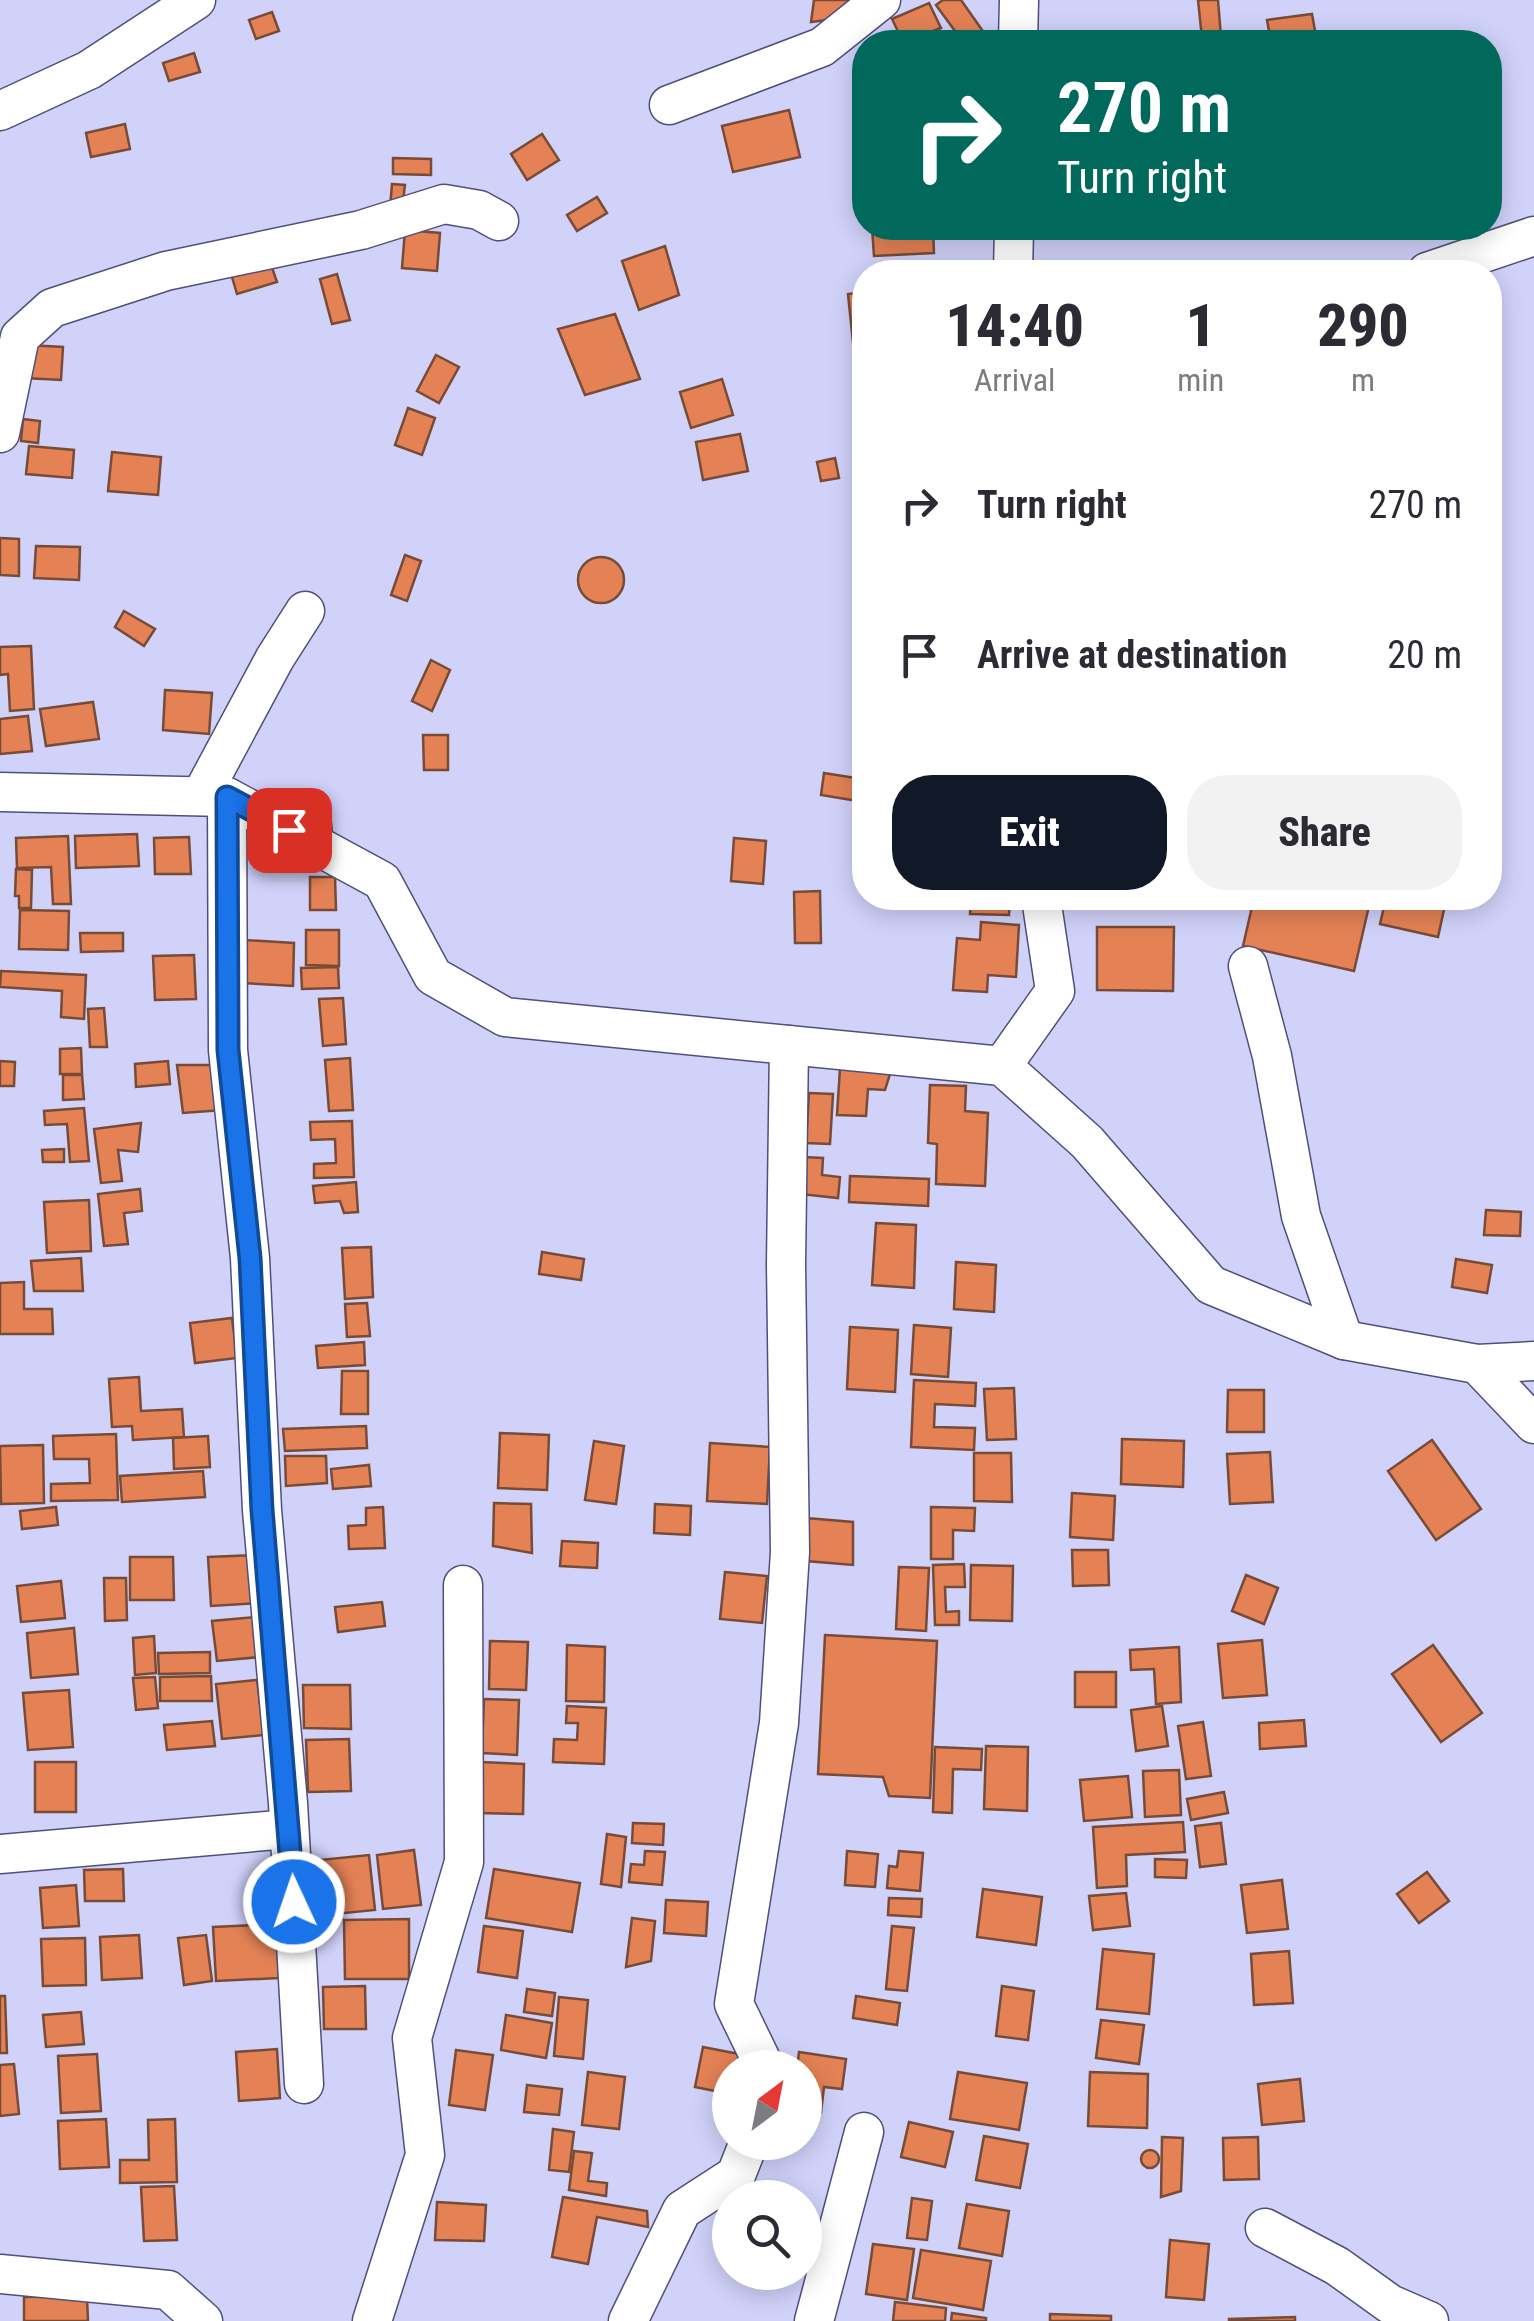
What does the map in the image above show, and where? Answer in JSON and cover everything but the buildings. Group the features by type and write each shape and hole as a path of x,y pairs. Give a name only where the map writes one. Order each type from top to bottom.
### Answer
{"street":[{"path":"0,111 88,70 196,0"},
{"path":"669,105 822,47 881,0"},
{"path":"1018,0 1018,30"},
{"path":"0,433 20,337 52,308 166,271 361,230 444,204 479,210 499,221"},
{"path":"1463,260 1534,236"},
{"path":"304,2084 289,1829 262,1510 250,1258 228,1050 214,796 275,658 305,611"},
{"path":"0,792 214,796 382,881 433,976 505,1018 1002,1066 1086,1142 1211,1285 1344,1340 1477,1364 1534,1361"},
{"path":"1002,1066 1055,991 1043,910"},
{"path":"1248,966 1272,1056 1301,1216 1344,1340"},
{"path":"756,2050 734,2004 778,1724 790,1552 786,1264 789,1045"},
{"path":"1477,1364 1534,1424"},
{"path":"372,2321 425,2156 412,2038 464,1862 463,1586"},
{"path":"0,1854 289,1829"},
{"path":"814,2321 864,2132"},
{"path":"628,2321 682,2210 736,2176 742,2160"},
{"path":"1265,2228 1337,2266 1390,2304 1429,2321"},
{"path":"0,2274 168,2290 203,2321"}],"route":[{"path":"289,830 227,797 228,1050 250,1258 262,1510 294,1902"}]}
